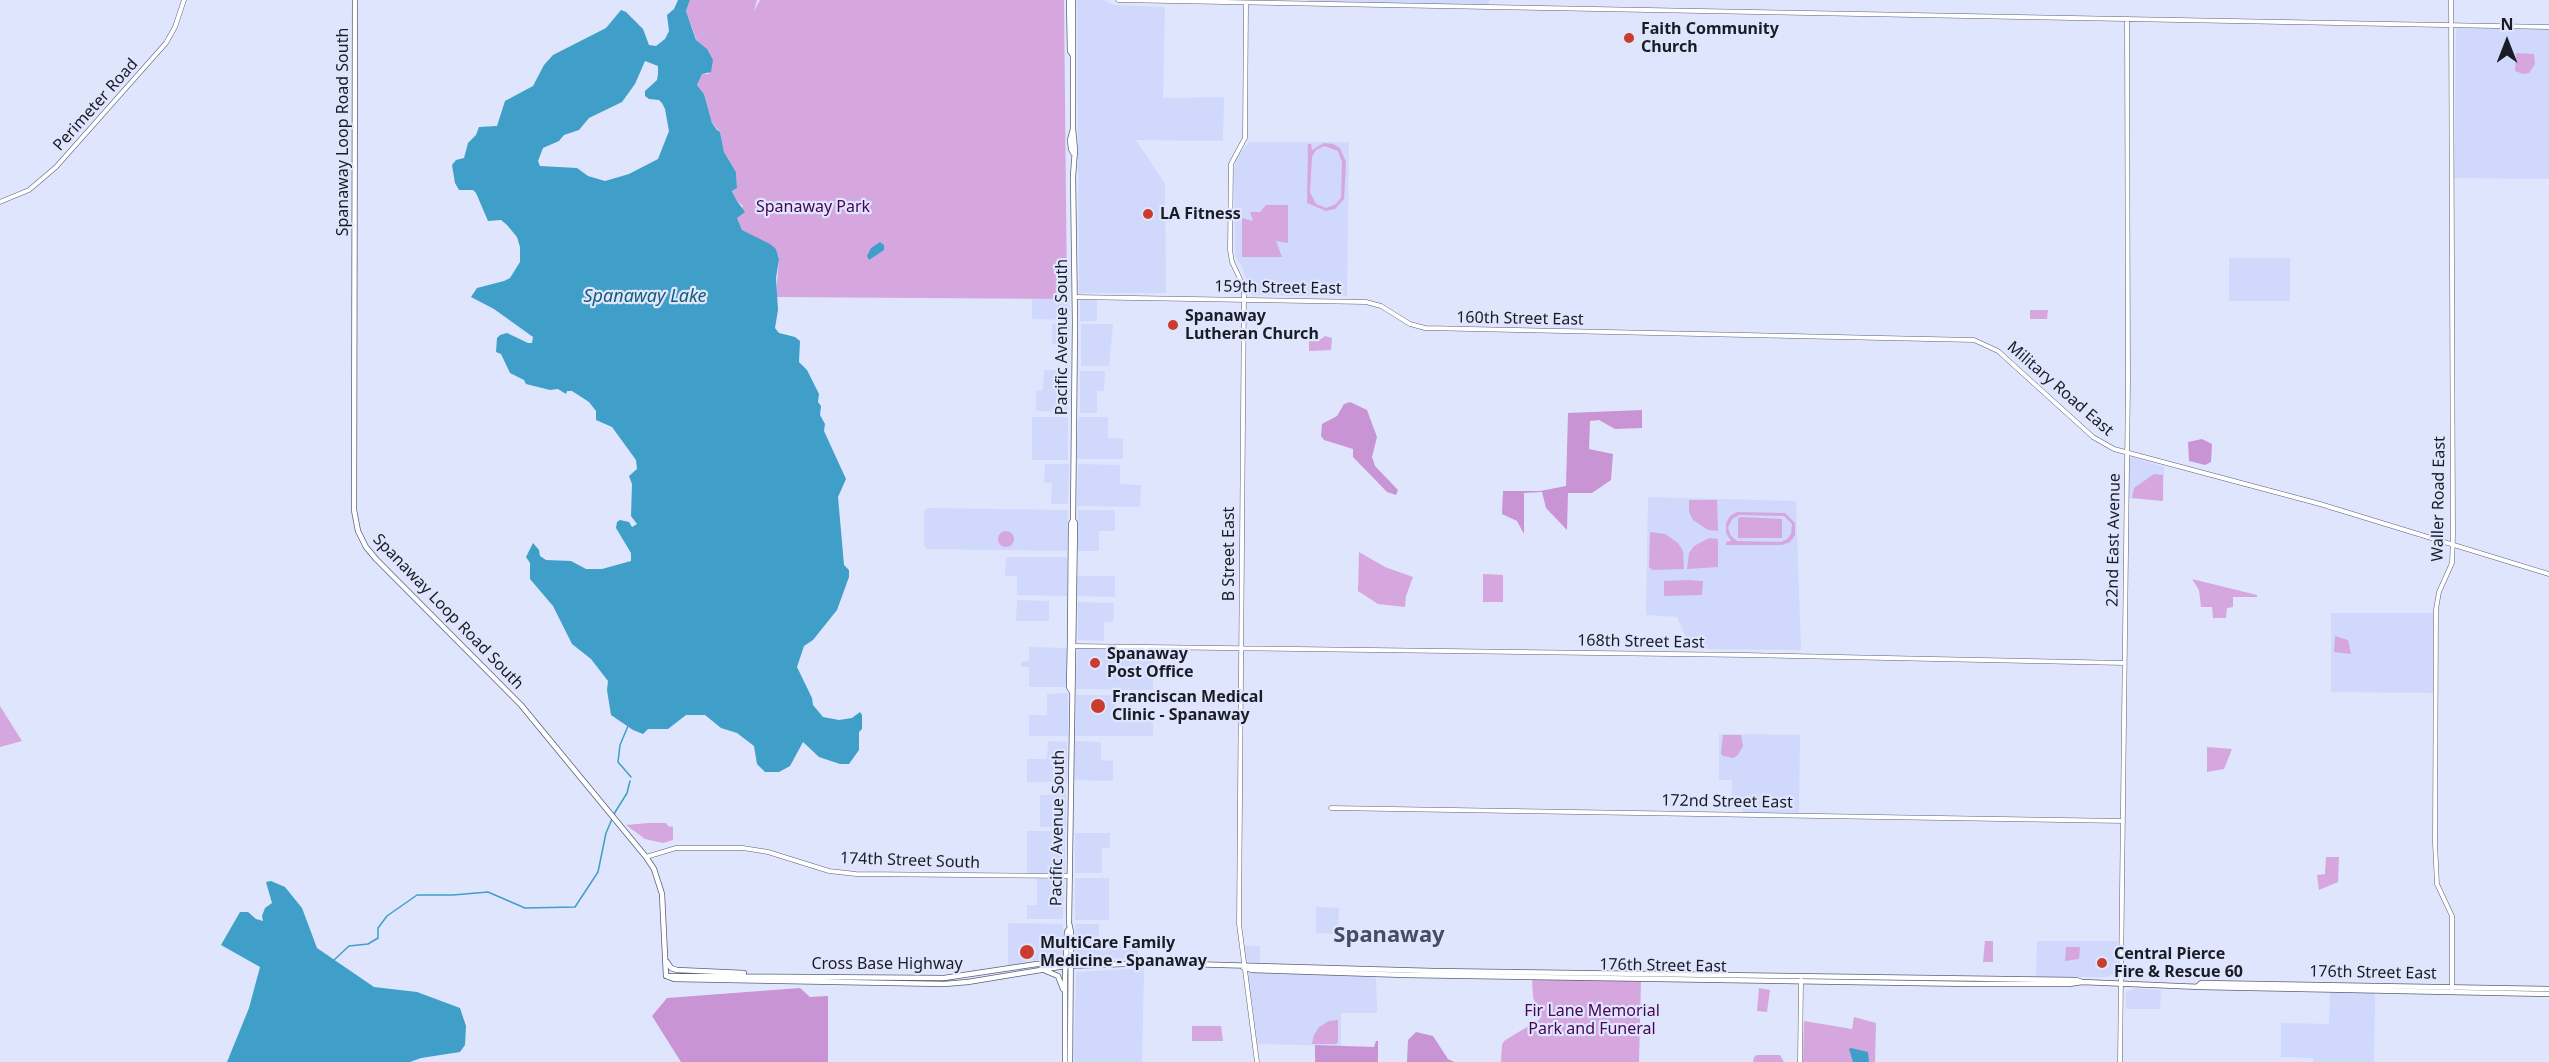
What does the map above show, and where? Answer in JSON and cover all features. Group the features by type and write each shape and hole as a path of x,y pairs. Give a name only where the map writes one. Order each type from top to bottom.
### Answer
{"main road":[{"name":"Spanaway Loop Road South","path":"356,0 354,490 358,531 376,560 506,689 646,856 654,869 662,894 666,976"},
{"name":"Pacific Avenue South","path":"1070,1062 1067,932 1069,929 1072,692 1069,687 1075,523 1073,520 1075,297 1073,153 1070,140 1073,129 1071,0"},
{"path":"666,961 671,969 677,970 812,976"},
{"name":"Cross Base Highway","path":"666,976 956,977 1037,964 1060,963 1068,966"},
{"name":"176th Street East","path":"1068,966 1147,964 1668,973 1784,976 1801,979"},
{"name":"Pacific Avenue South","path":"1065,1062 1065,994 1068,966"},
{"name":"Cross Base Highway","path":"666,976 674,979 944,984 1068,966"},
{"name":"176th Street East","path":"1244,967 1252,970 1378,974 2076,980 2082,982"},
{"path":"1312,972 1344,969"},
{"path":"1043,970 1058,976 1065,994"},
{"path":"1378,974 1404,970"},
{"path":"1472,975 1492,971"},
{"path":"1501,976 1521,972"},
{"path":"1645,977 1668,973"},
{"path":"1751,979 1784,976"},
{"name":"176th Street East","path":"1880,980 1947,984 2069,984 2082,982 2274,988 2549,989"},
{"path":"1947,984 1970,980"},
{"path":"1977,984 1999,980"},
{"name":"176th Street East","path":"2198,986 2200,983 2395,986 2549,994"},
{"path":"2274,988 2296,984"},
{"path":"2377,989 2395,986"}],"street":[{"name":"Perimeter Road","path":"0,202 29,190 56,167 166,43 175,27 184,0"},
{"path":"1118,0 2451,23 2549,27"},
{"name":"Waller Road East","path":"2451,0 2453,543 2452,563 2437,599 2435,617 2436,870 2439,889 2452,916 2452,988"},
{"name":"B Street East","path":"1246,4 1245,138 1231,164 1230,259 1243,285 1245,300 1239,924 1257,1062"},
{"name":"22nd East Avenue","path":"2120,1062 2127,453 2127,19"},
{"name":"159th Street East","path":"1075,297 1366,302 1381,306 1394,314"},
{"name":"160th Street East","path":"1394,314 1410,324 1425,328 1648,334"},
{"name":"Military Road East","path":"1648,334 1974,340 1988,345 2004,356 2093,437 2107,446 2299,498 2549,574"},
{"path":"1072,646 1241,648"},
{"name":"168th Street East","path":"1072,646 2124,663"},
{"name":"172nd Street East","path":"1331,808 2123,821"},
{"name":"174th Street South","path":"646,856 676,848 743,848 768,852 829,871 856,874 1070,876"},
{"path":"1800,1062 1801,979"}],"shaded area":[{"path":"1077,0 1103,0 1114,5 1165,7 1163,98 1224,97 1223,141 1136,140 1165,184 1166,293 1079,293"},
{"path":"1308,0 1489,0 1488,8 1308,5"},
{"path":"2460,26 2549,29 2549,179 2454,178 2456,30"},
{"path":"1249,142 1349,142 1347,296 1251,295 1242,267 1235,256 1234,173 1236,159"},
{"path":"2229,258 2290,258 2290,301 2229,301"},
{"path":"1032,299 1069,299 1069,320 1032,319"},
{"path":"1080,300 1097,300 1097,321 1080,321"},
{"path":"1052,324 1069,324 1069,343 1052,344"},
{"path":"1081,324 1113,324 1109,366 1081,366"},
{"path":"1044,370 1069,370 1068,412 1036,411 1036,391 1043,390"},
{"path":"1080,371 1105,371 1104,391 1097,391 1097,413 1080,413"},
{"path":"1350,402 1367,410 1377,437 1372,457 1375,466 1398,490 1396,495 1387,492 1353,457 1353,449 1324,440 1321,436 1322,424 1337,416 1344,404"},
{"path":"1642,410 1642,428 1615,429 1599,420 1590,421 1589,449 1613,454 1611,480 1592,493 1568,493 1567,530 1546,508 1542,492 1524,493 1524,534 1517,521 1502,514 1503,491 1540,491 1566,486 1568,413"},
{"path":"1032,417 1068,417 1068,460 1032,460"},
{"path":"1078,417 1108,417 1108,438 1123,439 1123,459 1077,459"},
{"path":"2202,439 2212,444 2211,462 2205,465 2189,461 2188,442"},
{"path":"2132,457 2164,467 2163,501 2129,498 2129,459"},
{"path":"1045,464 1069,464 1068,504 1051,504 1052,483 1044,483"},
{"path":"1078,464 1120,465 1120,484 1141,485 1140,507 1077,506"},
{"path":"1648,497 1796,501 1801,650 1691,649 1677,617 1646,615"},
{"path":"927,508 1068,510 1067,551 927,549 924,546 924,511"},
{"path":"1078,510 1115,510 1115,531 1099,531 1099,551 1078,551"},
{"path":"1006,557 1067,557 1067,596 1017,595 1017,576 1005,576"},
{"path":"1077,576 1115,576 1115,597 1077,596"},
{"path":"1017,600 1049,601 1049,621 1016,621"},
{"path":"1078,602 1114,603 1113,622 1104,622 1104,641 1078,640"},
{"path":"2331,613 2433,613 2433,693 2331,692"},
{"path":"1029,647 1067,648 1066,687 1029,687 1029,667 1021,667 1021,662 1029,661"},
{"path":"1077,648 1154,648 1153,690 1076,689"},
{"path":"1068,693 1068,736 1029,736 1029,715 1047,715 1047,694"},
{"path":"1076,695 1116,695 1116,715 1153,715 1153,736 1075,736"},
{"path":"1719,734 1800,735 1799,813 1742,812 1743,797 1732,797 1732,780 1719,780"},
{"path":"1048,741 1067,742 1067,782 1027,782 1027,759 1047,759"},
{"path":"1075,741 1101,742 1101,760 1113,761 1113,781 1074,780"},
{"path":"1055,785 1066,785 1066,827 1040,827 1040,795 1055,795"},
{"path":"1027,831 1065,831 1065,873 1027,873"},
{"path":"1075,833 1110,833 1110,848 1102,848 1102,873 1075,873"},
{"path":"1075,878 1109,878 1109,920 1075,920"},
{"path":"1037,879 1064,879 1063,919 1027,919 1027,905 1037,905"},
{"path":"1316,907 1339,908 1338,934 1316,933"},
{"path":"1008,923 1063,924 1064,954 1055,959 1028,961 1008,966"},
{"path":"1075,924 1099,924 1099,944 1138,945 1138,959 1076,958"},
{"path":"2037,941 2118,941 2117,973 2107,977 2036,977"},
{"path":"1242,946 1260,946 1260,963 1247,961"},
{"path":"1144,968 1142,1062 1074,1062 1076,972"},
{"path":"1247,971 1376,976 1377,1013 1341,1013 1341,1046 1258,1044"},
{"path":"800,988 810,997 828,996 828,1062 681,1062 652,1016 667,998"},
{"path":"2135,988 2161,990 2160,1009 2126,1009 2126,992"},
{"path":"2330,992 2372,992 2375,995 2374,1062 2313,1062 2313,1058 2281,1057 2281,1023 2329,1024"},
{"path":"1416,1032 1433,1036 1448,1059 1454,1062 1407,1062 1408,1040"},
{"path":"1378,1041 1378,1062 1315,1062 1315,1045 1374,1047"}],"green space":[{"name":"Spanaway Park","path":"690,0 757,0 754,11 760,0 1064,0 1067,299 776,297 779,258 776,249 742,230 737,218 743,206 737,201 732,190 737,188 736,172 724,152 720,132 712,123 704,94 697,85 702,74 709,74 686,11"},
{"path":"2516,53 2534,54 2535,64 2529,73 2523,74 2515,71"},
{"path":"1324,143 1333,144 1340,148 1346,162 1344,199 1335,209 1326,211 1307,203 1308,144 1311,144 1312,150","holes":["1324,146 1338,151 1342,162 1341,198 1336,204 1326,208 1316,204 1310,192 1312,157 1316,150"]},
{"path":"1266,205 1288,205 1288,243 1276,241 1282,257 1242,257 1242,218 1253,221 1250,212 1260,212"},
{"path":"2030,310 2048,310 2047,319 2030,319"},
{"path":"1325,336 1332,338 1331,350 1309,351 1309,339 1321,339"},
{"path":"2154,474 2163,475 2163,501 2132,498 2134,488"},
{"path":"1689,500 1717,500 1718,531 1708,530 1693,520 1689,512"},
{"path":"1737,512 1785,513 1795,523 1795,535 1790,542 1782,545 1726,545 1726,542 1731,541 1726,533 1726,523 1730,516","holes":["1740,515 1784,516 1792,524 1791,534 1781,542 1737,541 1731,536 1728,528 1732,519"]},
{"path":"1738,518 1782,519 1782,538 1738,538"},
{"path":"1003,531 1009,531 1014,539 1012,545 1003,547 998,542 998,536"},
{"path":"1650,532 1665,534 1678,543 1683,551 1684,569 1653,570 1649,567"},
{"path":"1709,538 1718,539 1718,567 1687,569 1689,553 1694,546"},
{"path":"1359,552 1385,567 1413,577 1406,596 1405,607 1378,604 1358,591"},
{"path":"1483,574 1503,575 1503,602 1483,602"},
{"path":"2192,579 2257,595 2257,597 2233,597 2233,607 2227,608 2226,618 2213,618 2212,607 2201,607 2199,590"},
{"path":"1664,581 1703,581 1702,595 1664,596"},
{"path":"2335,636 2348,640 2351,654 2334,652"},
{"path":"0,706 22,741 0,747"},
{"path":"1723,735 1741,735 1743,746 1738,755 1733,758 1721,754"},
{"path":"2207,747 2232,749 2224,769 2207,772"},
{"path":"666,823 673,827 673,840 663,843 645,839 626,825"},
{"path":"2326,857 2339,857 2338,882 2319,890 2317,875 2325,874"},
{"path":"1985,941 1993,941 1993,962 1983,962"},
{"path":"2066,947 2080,947 2079,959 2065,961"},
{"name":"Fir Lane Memorial Park and Funeral","path":"1532,978 1641,980 1639,1062 1501,1062 1504,1041 1540,1019 1533,997"},
{"path":"1759,988 1770,990 1767,1012 1757,1011"},
{"path":"1854,1017 1876,1023 1875,1062 1803,1062 1804,1021 1852,1029"},
{"path":"1338,1020 1338,1042 1336,1044 1312,1044 1319,1027 1329,1021"},
{"path":"1192,1026 1221,1026 1223,1041 1192,1041"},
{"path":"1757,1055 1780,1055 1784,1062 1753,1062"}],"water":[{"name":"Spanaway Lake","path":"678,0 690,0 686,11 696,40 707,49 713,60 711,72 702,74 697,85 704,94 712,123 720,132 724,152 736,172 737,188 732,191 745,212 737,218 742,230 776,249 779,259 776,278 778,310 775,328 779,333 795,337 800,341 799,362 807,370 819,394 818,402 821,406 820,415 825,424 824,431 846,479 838,497 844,565 849,570 849,577 837,610 813,640 804,646 797,667 813,705 823,717 839,720 852,718 860,712 862,715 859,750 849,764 840,764 819,757 803,742 790,766 779,772 765,772 757,764 754,746 737,733 721,728 705,715 686,715 668,729 648,729 643,734 633,730 611,715 608,681 591,659 572,644 553,606 530,579 530,563 526,557 533,543 539,550 540,556 546,560 571,561 586,569 602,569 631,561 631,553 616,528 620,520 629,522 632,527 637,524 631,516 632,484 629,476 637,469 636,460 612,427 596,420 596,411 589,402 572,391 567,391 566,394 558,389 550,390 526,384 524,380 510,373 501,354 496,352 497,338 500,335 507,333 528,343 532,343 533,337 494,309 471,297 477,288 510,278 520,262 520,247 517,237 501,220 488,221 473,190 459,190 455,183 452,165 456,160 464,158 468,143 476,135 479,127 497,126 505,101 533,86 544,65 553,55 606,28 621,10 643,29 649,45 656,46 665,39 669,31 667,15 674,9","holes":["645,61 658,66 657,80 645,91 645,96 659,100 665,109 669,131 658,159 629,174 605,181 588,176 577,168 540,166 538,161 543,148 559,141 564,135 579,130 589,118 622,102 635,84"]},
{"path":"880,242 884,245 884,250 869,260 867,256 871,248"},
{"path":"271,881 285,887 302,908 317,948 374,987 417,992 460,1008 466,1026 465,1045 460,1052 410,1062 227,1062 249,1008 260,967 221,945 240,912 248,912 256,919 263,921 265,908 272,903 266,882"},
{"path":"1849,1049 1868,1052 1869,1062 1853,1062"}],"waterway":[{"path":"628,726 620,745 618,762 631,777"},
{"path":"614,814 627,793 630,781"},
{"path":"334,960 349,946 368,944 378,938 378,928 387,916 417,895 488,892 525,908 575,907 598,872 606,833 612,819"}],"place":[{"name":"Faith Community Church","path":"1629,38"},
{"name":"LA Fitness","path":"1148,214"},
{"name":"Spanaway Lutheran Church","path":"1173,325"},
{"name":"Spanaway Post Office","path":"1095,663"},
{"name":"Franciscan Medical Clinic - Spanaway","path":"1098,706"},
{"name":"MultiCare Family Medicine - Spanaway","path":"1027,952"},
{"name":"Central Pierce Fire & Rescue 60","path":"2102,963"}],"district":[{"name":"Spanaway","path":"1389,936"}]}
